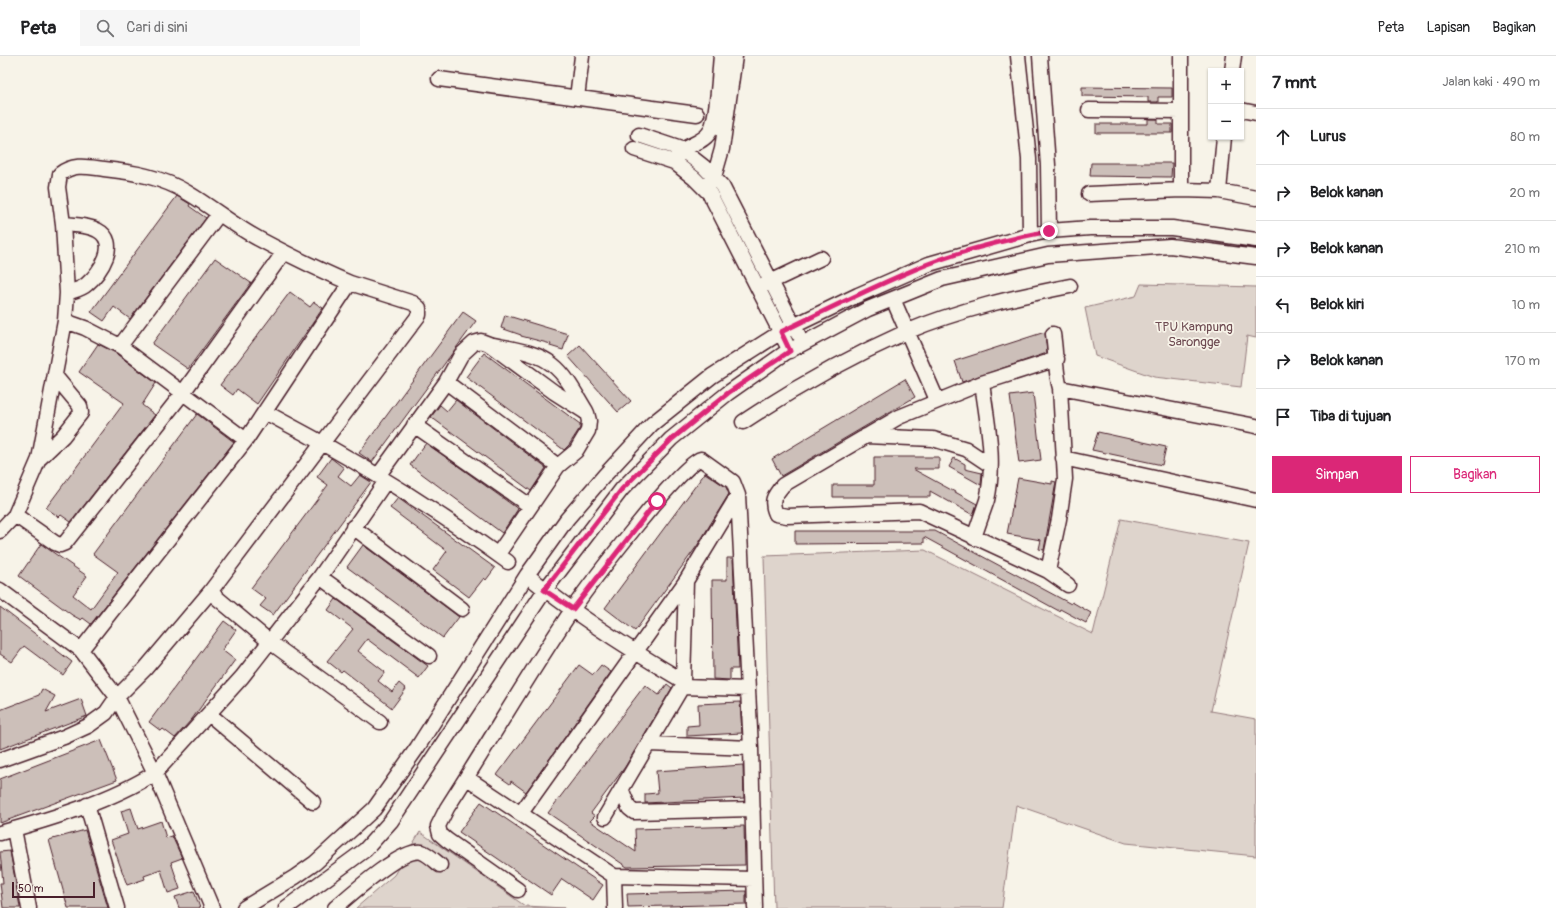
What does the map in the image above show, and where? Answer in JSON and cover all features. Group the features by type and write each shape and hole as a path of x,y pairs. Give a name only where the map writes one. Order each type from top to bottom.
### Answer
{"street":[{"path":"577,98 582,56"},
{"path":"674,162 681,149 700,141 709,133 714,120 721,56"},
{"path":"703,187 714,177 722,149 735,56"},
{"path":"1018,56 1028,135 1030,235"},
{"path":"1040,56 1046,135 1049,231"},
{"path":"1180,190 1181,56"},
{"path":"1232,68 1234,56"},
{"path":"439,79 697,114"},
{"path":"1089,110 1181,111"},
{"path":"1244,111 1256,114"},
{"path":"639,135 681,149 704,167 722,186 804,344"},
{"path":"1028,135 1046,135"},
{"path":"1219,191 1224,140"},
{"path":"634,149 674,162 710,194 790,351"},
{"path":"0,531 15,515 40,459 65,321 67,293 63,224 58,187 60,174 66,169 80,166 136,172 152,177 187,192 258,239 284,252 350,283 413,303 419,308 419,315 210,592 145,669 116,697 106,713 88,726 64,737 0,760"},
{"path":"1089,194 1180,190 1219,191 1256,198"},
{"path":"120,346 219,214"},
{"path":"63,224 97,230 106,237 109,250 103,265 86,285 67,293"},
{"path":"1090,228 1093,250"},
{"path":"244,908 277,889 315,863 374,809 417,748 527,575 567,519 652,424 712,376 781,332 858,295 929,264 1030,235 1049,231 1090,228 1172,228 1256,240"},
{"path":"286,908 365,850 391,821 544,590 622,489 672,439 728,393 790,351 868,309 942,279 1048,256 1093,250 1170,246 1256,257"},
{"path":"15,515 55,543 60,545 65,543 182,394 284,252"},
{"path":"758,288 821,258"},
{"path":"82,650 246,440 350,283"},
{"path":"743,422 767,406 859,355 907,332 976,308 1070,286"},
{"path":"893,299 937,400"},
{"path":"65,321 85,328 120,346 182,394 246,440"},
{"path":"1048,571 1059,519 1065,479 1060,388 1057,376 1057,359 1053,334"},
{"path":"29,908 7,831 87,805 141,782 155,773 242,677 320,577 353,527 382,478 414,425 446,382 461,355 474,343 481,341 519,350 554,365 571,387 587,413 590,421 588,431 576,450 558,466 530,506 503,558 382,478 323,442 265,412"},
{"path":"490,344 554,392 587,413"},
{"path":"1057,359 982,383 937,400 899,417 783,485 772,500 776,514 787,516 919,511 974,538 1048,571 1068,584"},
{"path":"40,459 63,436 81,413 80,406 54,376"},
{"path":"446,382 558,466"},
{"path":"974,538 987,499 991,450 982,383"},
{"path":"1060,388 1256,426"},
{"path":"414,425 530,506"},
{"path":"866,436 933,439 966,449 990,465"},
{"path":"1064,458 1256,500"},
{"path":"518,890 440,834 438,826 440,821 573,609 657,501 692,462 701,459 706,461 733,482 738,495 751,748 755,908"},
{"path":"521,813 686,581 738,495"},
{"path":"353,527 462,609"},
{"path":"527,575 544,590 683,684 748,689"},
{"path":"320,577 429,656"},
{"path":"605,817 683,684 686,581"},
{"path":"0,590 82,650 116,697 155,773 212,908"},
{"path":"210,592 270,642 380,722"},
{"path":"209,714 313,802"},
{"path":"649,744 751,748"},
{"path":"466,778 614,876 754,879"},
{"path":"622,790 629,808 634,812 753,809"},
{"path":"87,805 117,908"},
{"path":"335,908 382,870 399,858 412,852 422,852 440,865"},
{"path":"614,876 615,908"}],"green space":[{"name":"TPU Kampung Sarongge","path":"1141,284 1256,287 1256,338 1247,336 1241,387 1154,377 1095,356 1085,308 1136,296"},
{"path":"1121,519 1249,543 1211,711 1256,719 1256,856 1126,843 1016,805 1002,908 774,908 764,556 925,550 1093,634"},
{"path":"420,832 525,906 565,908 356,908 394,875"}],"building":[{"path":"1082,87 1172,88 1172,97 1158,97 1158,102 1148,102 1148,97 1082,96"},
{"path":"1148,119 1158,119 1158,124 1172,124 1172,133 1096,133 1096,124 1148,124"},
{"path":"1091,163 1172,163 1171,177 1090,176"},
{"path":"177,196 190,204 189,206 206,218 130,319 114,307 104,321 91,312"},
{"path":"215,258 251,283 188,369 152,344"},
{"path":"290,292 310,307 314,302 323,308 257,404 237,389 233,395 220,385"},
{"path":"463,312 476,321 372,462 359,453"},
{"path":"505,315 568,334 563,350 550,346 551,344 521,336 501,328"},
{"path":"1045,332 1047,353 962,382 955,361"},
{"path":"98,344 114,352 156,383 142,405 155,415 71,522 61,515 59,517 46,508 124,403 79,372"},
{"path":"580,345 631,401 618,412 568,356"},
{"path":"484,353 580,424 580,428 564,450 466,377"},
{"path":"905,379 915,397 781,476 772,459"},
{"path":"1033,393 1041,460 1019,463 1010,396"},
{"path":"456,400 546,468 531,491 431,417 440,405 447,411"},
{"path":"197,414 234,442 91,624 83,618 81,620 72,615 19,576 41,544 87,576 73,595 91,609 118,572 93,554"},
{"path":"1098,432 1166,447 1162,465 1092,450"},
{"path":"426,443 518,509 502,533 410,465"},
{"path":"874,457 939,457 939,469 913,469 977,504 973,515 930,491 930,497 833,497 833,485 874,485"},
{"path":"331,458 344,468 338,476 351,486 360,475 371,482 273,615 260,606 266,599 251,588 328,485 317,477"},
{"path":"954,458 965,464 965,469 982,473 981,485 949,467"},
{"path":"705,473 726,487 729,494 697,546 635,631 605,608"},
{"path":"1018,478 1052,484 1052,481 1056,482 1044,550 1039,549 1041,540 1007,534"},
{"path":"398,498 495,568 486,580 484,578 469,597 433,570 447,551 390,508"},
{"path":"795,531 935,531 1071,604 1072,602 1091,613 1086,623 1060,609 1059,611 924,537 924,543 795,544"},
{"path":"363,545 459,617 443,638 347,567"},
{"path":"727,558 733,558 738,669 730,669 730,680 713,679 712,580 727,580"},
{"path":"336,599 428,666 419,678 367,639 358,651 385,672 378,681 392,692 399,683 406,689 392,708 343,670 341,672 327,661 353,629 328,610"},
{"path":"0,607 72,662 63,675 24,646 12,662 0,654"},
{"path":"224,621 236,630 222,650 235,660 192,719 175,738 163,729 161,731 149,722"},
{"path":"579,665 593,675 601,665 611,672 526,792 511,781 510,784 497,775"},
{"path":"667,684 672,688 625,767 591,813 595,816 590,821 636,852 635,829 744,826 745,865 627,867 548,813 645,685 659,695"},
{"path":"42,689 55,696 46,712 81,699 87,716 0,749 0,710 39,695"},
{"path":"740,702 742,733 687,736 687,726 699,725 698,704"},
{"path":"101,740 117,780 0,823 0,779"},
{"path":"743,765 744,798 645,803 645,794 658,793 656,771"},
{"path":"481,802 603,885 593,900 562,879 551,895 459,832"},
{"path":"131,808 138,829 161,821 166,838 172,836 182,858 171,862 180,889 168,893 161,870 144,876 145,879 127,885 111,840 128,834 121,811"},
{"path":"85,830 108,908 68,908 49,840"},
{"path":"10,851 20,908 3,908 0,883 3,883 0,852"},
{"path":"194,891 200,908 179,908 175,897"},
{"path":"746,891 746,904 628,907 627,894"}],"route":[{"path":"657,501 573,609 544,590 622,489 672,439 728,393 790,351 781,332 858,295 929,264 995,244 1049,231"}]}
